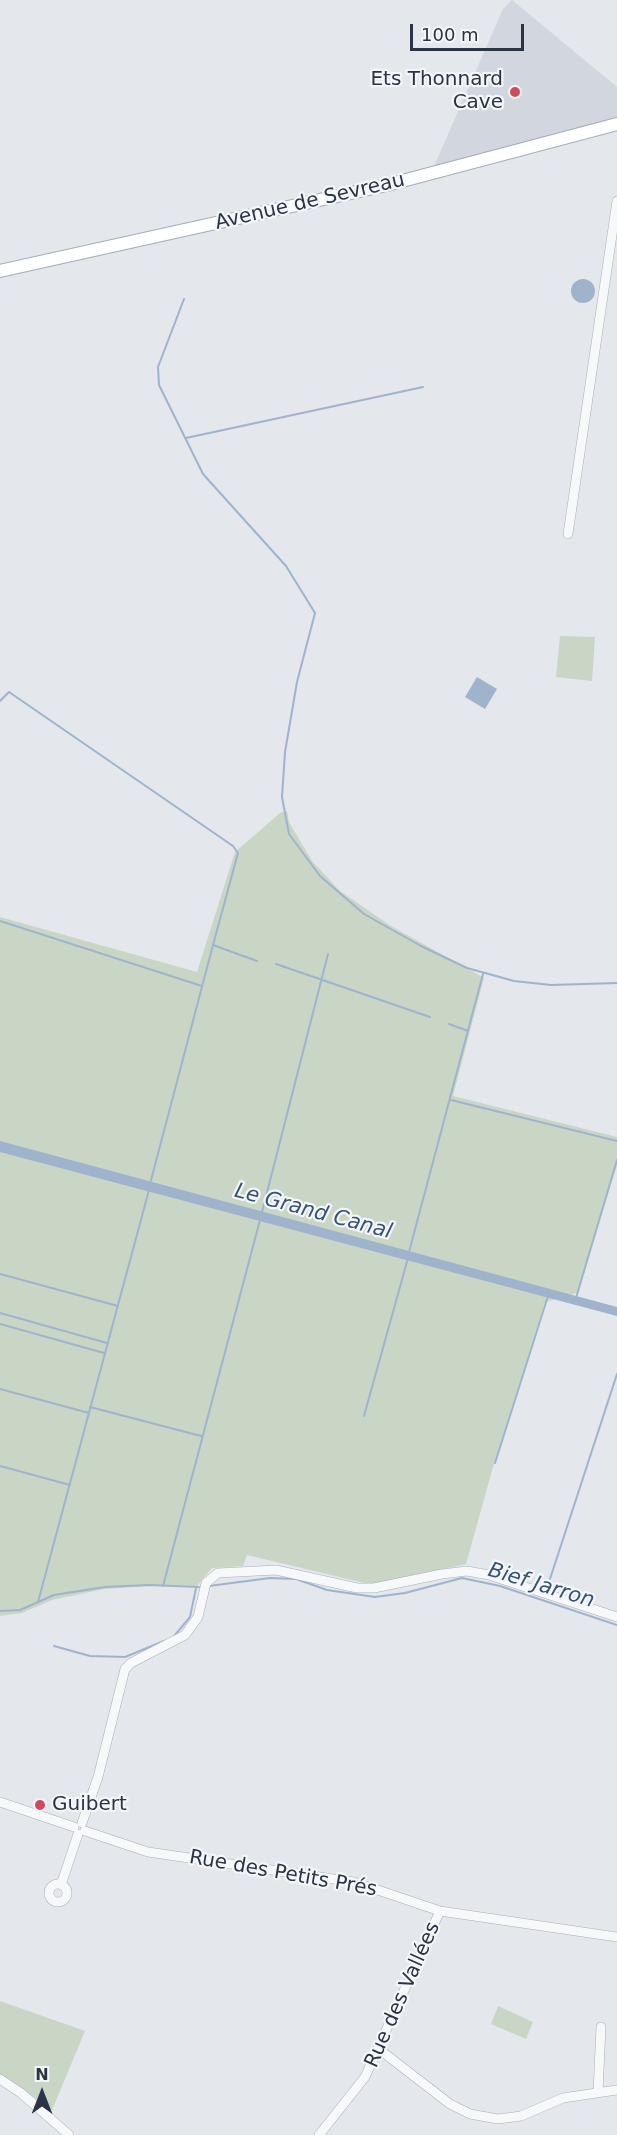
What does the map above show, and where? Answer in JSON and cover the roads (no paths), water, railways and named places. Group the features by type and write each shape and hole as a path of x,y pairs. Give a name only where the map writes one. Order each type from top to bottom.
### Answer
{"main road":[{"name":"Avenue de Sevreau","path":"0,271 387,185 617,124"}],"street":[{"path":"568,534 617,201"},
{"path":"61,1885 98,1777 125,1669 131,1663 185,1635 198,1617 206,1583 218,1573 276,1570 357,1588 374,1588 467,1571 489,1575 617,1617"},
{"name":"Rue des Petits Prés","path":"0,1802 148,1852 354,1882 440,1911 617,1937"},
{"name":"Rue des Vallées","path":"319,2135 365,2077 380,2050 440,1911"},
{"path":"598,2092 602,2027"},
{"path":"380,2050 450,2104 470,2115 498,2119 522,2116 563,2098 617,2090"},
{"path":"0,2079 21,2093 69,2135"}],"water":[{"path":"583,279 588,280 594,286 594,296 588,302 583,303 578,302 572,296 571,291 572,286 578,280"},
{"path":"477,677 497,689 485,709 465,697"},
{"path":"0,1141 617,1307 617,1316 0,1152"}],"waterway":[{"path":"184,299 158,367 159,385 203,474 286,566 315,613 297,682 285,752 282,797 289,834 320,876 364,914 421,946 467,968 514,981 551,985 617,983"},
{"path":"186,438 423,387"},
{"path":"0,701 9,692 233,846 238,853 213,945"},
{"path":"0,921 202,986"},
{"path":"150,1184 213,945 257,961"},
{"name":"Le Grand Canal","path":"262,1212 328,954"},
{"path":"276,964 430,1017"},
{"path":"409,1252 483,974"},
{"path":"449,1024 468,1031"},
{"path":"451,1100 617,1141"},
{"path":"576,1298 617,1160"},
{"path":"38,1602 149,1190"},
{"name":"Le Grand Canal","path":"163,1586 260,1220"},
{"path":"364,1416 408,1258"},
{"path":"0,1274 118,1306"},
{"path":"495,1463 548,1296"},
{"path":"0,1313 107,1343"},
{"path":"0,1324 104,1353"},
{"path":"549,1582 617,1374"},
{"path":"0,1389 89,1413"},
{"path":"90,1407 201,1436"},
{"path":"0,1466 70,1485"},
{"name":"Bief Jarron","path":"209,1586 270,1578 296,1579 327,1590 375,1597 405,1593 462,1578 500,1586 617,1625"},
{"name":"Bief Jarron","path":"0,1611 20,1610 54,1595 105,1587 148,1585 199,1587"},
{"path":"175,1635 190,1617 196,1588"},
{"path":"54,1646 90,1656 125,1657 164,1641"}],"place":[{"name":"Ets Thonnard Cave","path":"515,92"},
{"name":"Guibert","path":"40,1805"}]}
